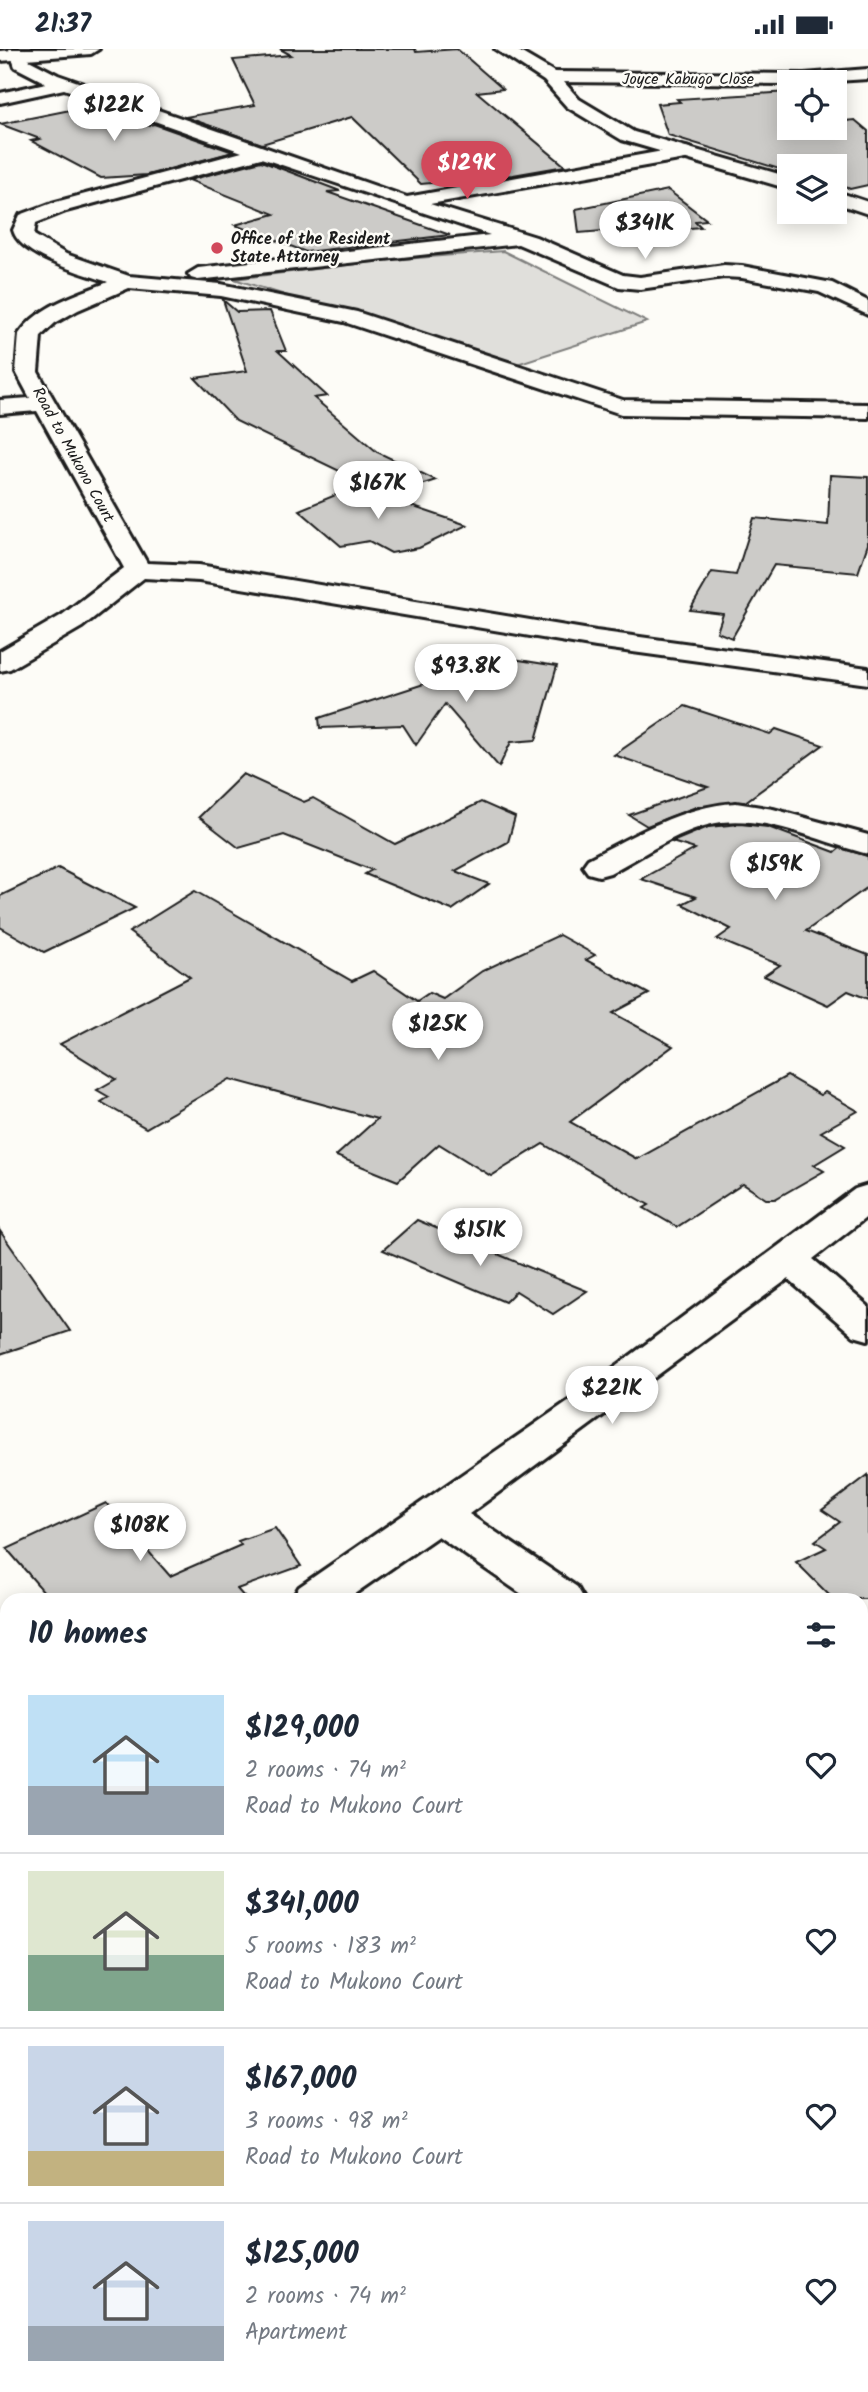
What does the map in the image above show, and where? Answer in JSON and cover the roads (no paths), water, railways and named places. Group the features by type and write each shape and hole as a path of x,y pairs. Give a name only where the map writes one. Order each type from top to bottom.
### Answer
{"main road":[{"path":"0,57 18,52 91,49"},
{"path":"503,49 550,78 573,103 628,136 777,180"},
{"path":"18,52 21,63 64,83 402,202 518,238 618,281 640,283 724,271 742,272 825,287 868,309"},
{"name":"Joyce Kabugo Close","path":"550,78 804,79 868,74"},
{"path":"0,98 64,83"},
{"path":"259,153 27,219 23,230 25,238 59,258 127,282 220,291 349,317 621,407 868,411"},
{"path":"402,202 458,195 685,153"},
{"path":"847,201 868,208"},
{"path":"1,227 23,230"},
{"name":"Road to Mukono Court","path":"138,570 27,372 30,334 47,318 70,305 127,282 518,238"},
{"path":"0,407 45,404"},
{"path":"0,663 72,621 138,570 199,573 596,639 868,676"},
{"path":"599,866 675,827 724,812 766,818 868,845"},
{"path":"324,1593 438,1514 789,1259 868,1196"},
{"path":"789,1259 868,1327"},
{"path":"438,1514 552,1593"}],"place":[{"name":"Office of the Resident State Attorney","path":"217,248"}]}
